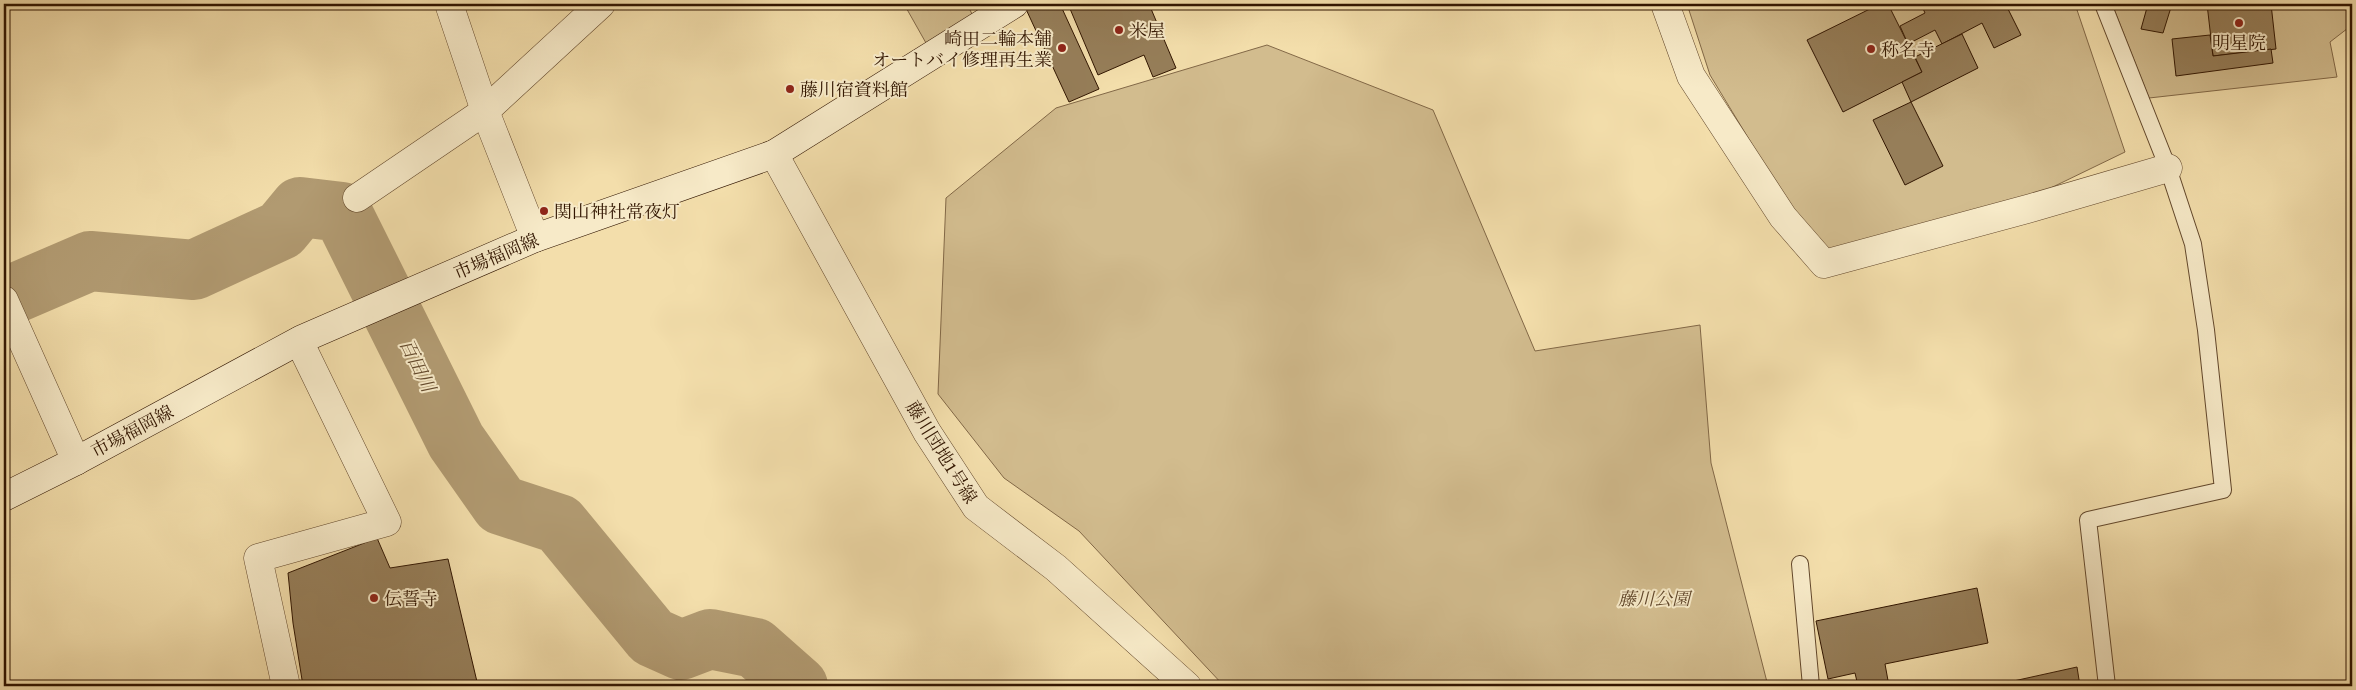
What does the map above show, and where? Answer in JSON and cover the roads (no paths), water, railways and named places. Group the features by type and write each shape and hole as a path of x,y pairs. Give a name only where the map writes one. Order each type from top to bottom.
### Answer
{"street":[{"path":"449,4 485,111 535,238"},
{"path":"357,198 485,111 601,4"},
{"name":"市場福岡線","path":"4,497 76,461 300,340 535,238 774,154 1014,4"},
{"path":"1665,4 1690,76 1783,217 1824,264 2032,208 2168,168"},
{"name":"藤川団地1号線","path":"774,154 927,432 976,507 1056,568 1187,686"},
{"path":"4,300 76,461"},
{"path":"286,686 258,558 387,522 300,340"}],"lane":[{"path":"2103,4 2168,168 2193,244 2206,330 2223,490 2088,520 2107,686"},
{"path":"1800,564 1811,686"}],"waterway":[{"name":"百田川","path":"4,298 90,261 194,270 281,230 300,207 342,212 456,441 501,505 559,524 652,637 681,650 710,639 755,648 798,686"}],"place":[{"name":"明星院","path":"2239,23"},
{"name":"米屋","path":"1119,30"},
{"name":"崎田二輪本舗 オートバイ修理再生業","path":"1062,48"},
{"name":"称名寺","path":"1871,49"},
{"name":"藤川宿資料館","path":"790,89"},
{"name":"関山神社常夜灯","path":"544,211"},
{"name":"伝誓寺","path":"374,598"}],"park label":[{"name":"藤川公園","path":"1654,598"}]}
